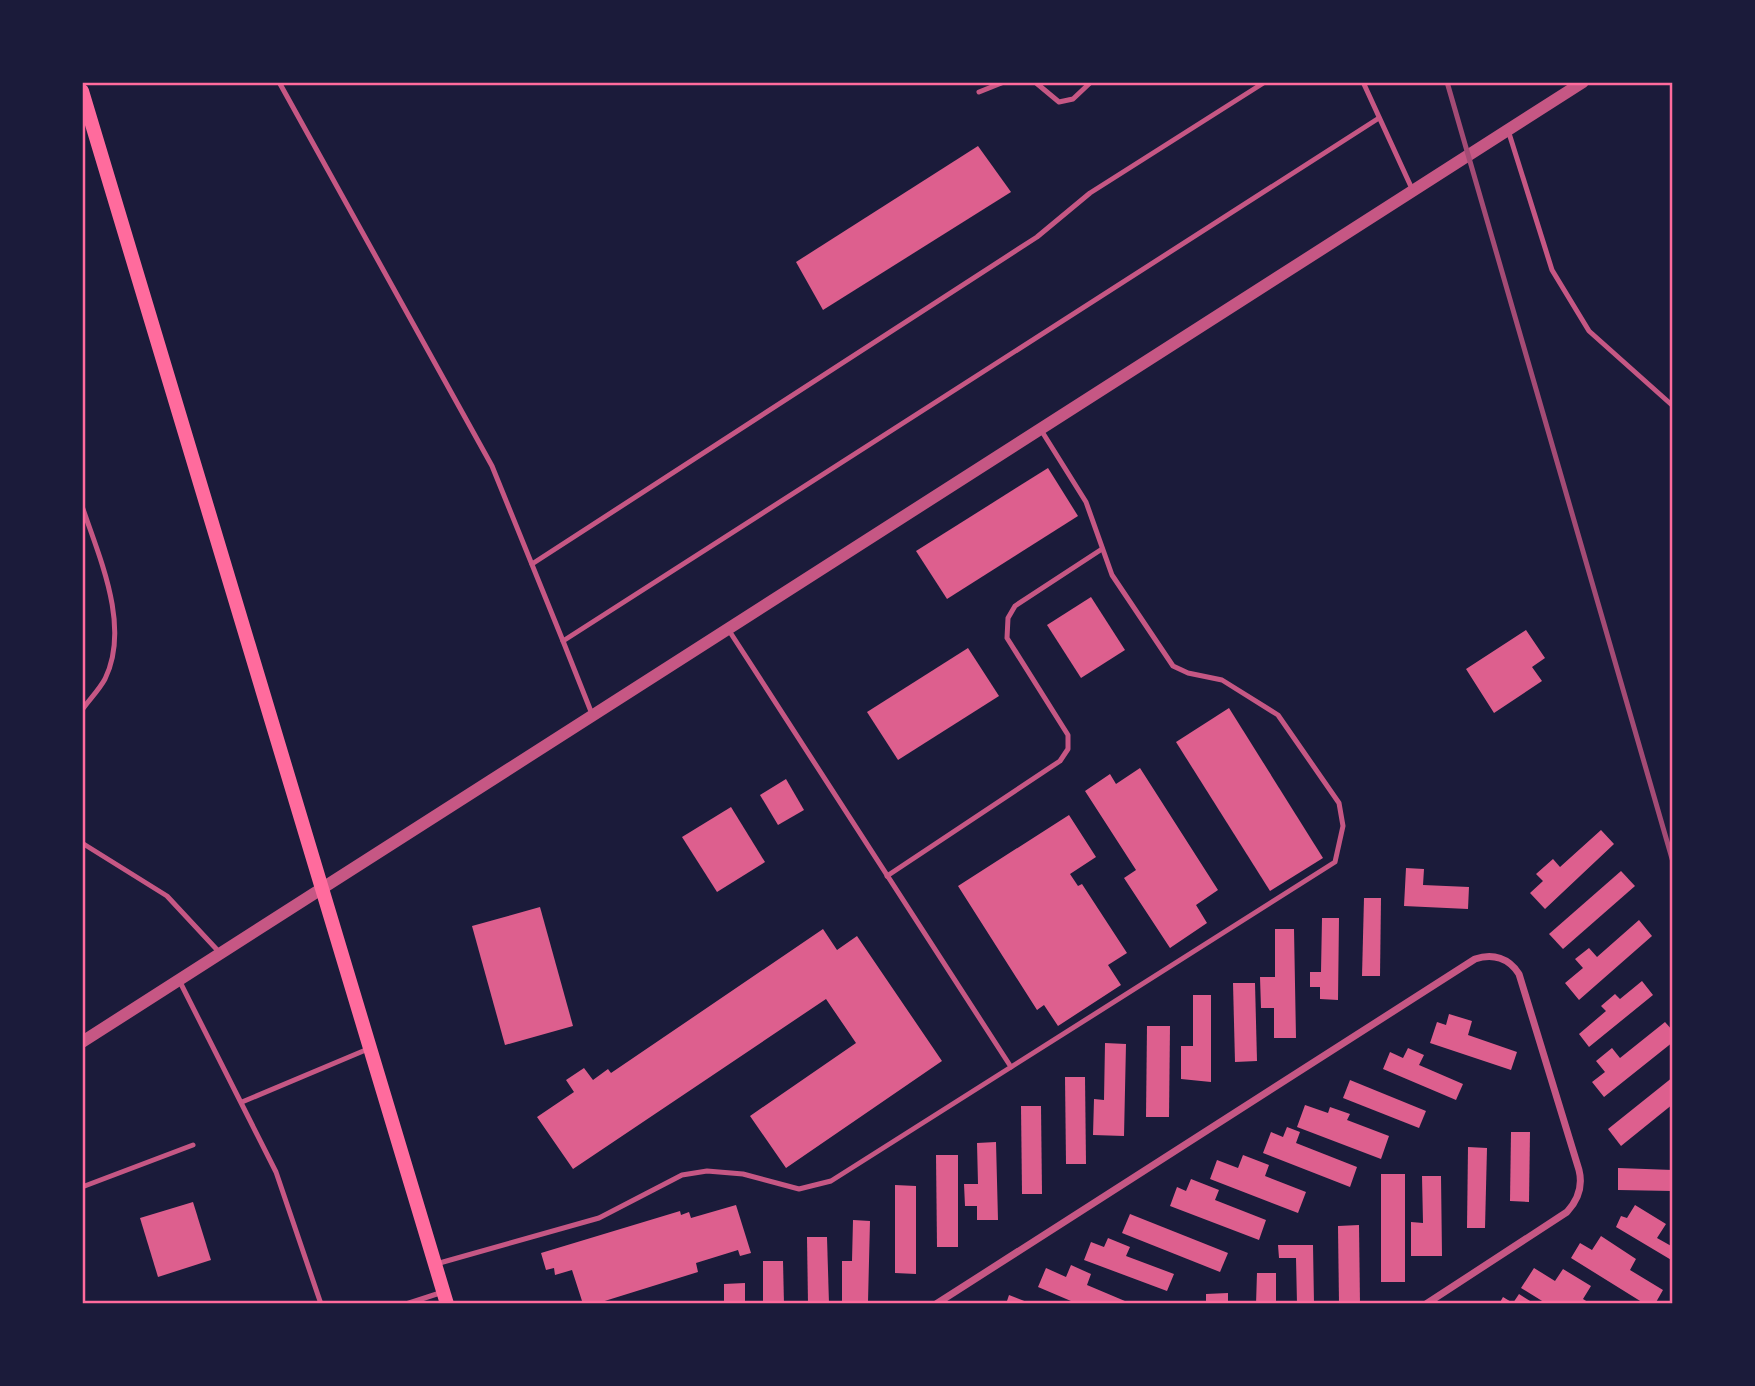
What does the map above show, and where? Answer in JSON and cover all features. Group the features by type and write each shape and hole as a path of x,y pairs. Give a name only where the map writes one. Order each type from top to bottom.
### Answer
{"main road":[{"path":"82,91 446,1298"}],"street":[{"path":"82,1042 1583,82"},
{"path":"936,1304 1475,959 1501,957 1519,974 1579,1170 1581,1186 1577,1198 1567,1212 1426,1304"}],"lane":[{"path":"279,82 492,466 593,716"},
{"path":"979,92 1004,82"},
{"path":"1034,82 1059,102 1073,99 1091,82"},
{"path":"532,564 1037,237 1090,193 1265,82"},
{"path":"1363,82 1413,191"},
{"path":"563,641 1380,118"},
{"path":"1508,130 1552,270 1589,331 1673,406"},
{"path":"436,1264 599,1218 682,1175 707,1171 743,1174 799,1189 831,1181 1209,940 1317,876 1335,862 1340,848 1342,826 1339,803 1278,715 1222,680 1188,673 1174,666 1112,575 1086,502 1041,429"},
{"path":"82,506 114,610 113,648 105,679 82,710"},
{"path":"887,876 1060,761 1068,749 1068,735 1007,638 1008,618 1015,606 1102,549"},
{"path":"727,629 1011,1067"},
{"path":"82,843 167,896 221,954"},
{"path":"179,980 276,1172 321,1304"},
{"path":"242,1102 371,1048"},
{"path":"82,1187 193,1145"},
{"path":"406,1304 446,1298"}],"building":[{"path":"978,146 1011,192 823,310 796,262"},
{"path":"1048,468 1078,516 947,599 916,551"},
{"path":"1091,597 1125,650 1081,678 1047,625"},
{"path":"1526,630 1545,658 1532,667 1542,681 1494,713 1466,669"},
{"path":"968,648 999,696 898,760 867,712"},
{"path":"1229,708 1323,858 1270,891 1176,742"},
{"path":"1140,768 1218,890 1196,905 1207,923 1170,948 1124,878 1136,870 1085,791 1110,774 1116,784"},
{"path":"786,779 804,810 778,825 760,795"},
{"path":"731,807 765,862 717,892 682,837"},
{"path":"1069,815 1096,857 1070,874 1078,886 1082,884 1127,953 1108,965 1121,985 1058,1026 1044,1005 1037,1010 958,886"},
{"path":"1601,830 1614,844 1545,909 1530,893 1543,881 1536,874 1553,859 1560,867"},
{"path":"1406,868 1424,869 1423,885 1469,887 1468,909 1404,906"},
{"path":"1621,871 1635,886 1563,949 1549,934"},
{"path":"1364,898 1381,898 1380,976 1362,976"},
{"path":"540,907 573,1026 505,1045 472,926"},
{"path":"1322,918 1339,918 1338,1000 1320,999 1320,987 1310,987 1310,972 1321,972"},
{"path":"1639,920 1652,936 1579,1000 1565,983 1583,968 1575,959 1589,948 1597,957"},
{"path":"823,929 837,950 857,936 942,1061 786,1168 750,1116 856,1043 826,999 573,1169 537,1117 574,1092 566,1080 584,1068 593,1080 608,1069 611,1073"},
{"path":"1275,929 1294,929 1296,1038 1274,1038 1274,1008 1261,1008 1260,977 1275,977"},
{"path":"1642,981 1653,995 1589,1047 1579,1034 1606,1011 1601,1006 1615,994 1620,999"},
{"path":"1233,983 1255,983 1257,1061 1235,1062"},
{"path":"1193,995 1211,995 1211,1082 1181,1079 1181,1046 1193,1046"},
{"path":"1449,1014 1472,1021 1468,1035 1517,1052 1511,1070 1430,1043 1437,1022 1446,1025"},
{"path":"1665,1022 1673,1031 1673,1042 1604,1097 1592,1082 1605,1072 1596,1061 1612,1048 1620,1058"},
{"path":"1147,1026 1170,1026 1169,1117 1146,1117"},
{"path":"1105,1043 1126,1044 1124,1136 1093,1135 1094,1099 1104,1100"},
{"path":"1408,1048 1424,1055 1419,1065 1463,1084 1456,1100 1383,1069 1390,1052 1403,1058"},
{"path":"1065,1077 1085,1077 1086,1164 1066,1164"},
{"path":"1673,1077 1673,1104 1621,1146 1608,1129"},
{"path":"1350,1080 1426,1111 1419,1128 1343,1098"},
{"path":"1305,1105 1328,1113 1330,1107 1350,1114 1347,1120 1389,1136 1381,1159 1297,1127"},
{"path":"1021,1106 1041,1106 1042,1194 1022,1194"},
{"path":"1287,1127 1300,1132 1296,1143 1357,1167 1350,1187 1263,1153 1271,1132 1283,1137"},
{"path":"1511,1132 1530,1132 1529,1202 1510,1201"},
{"path":"996,1142 998,1220 977,1220 977,1206 965,1206 964,1184 978,1184 977,1143"},
{"path":"1468,1147 1487,1148 1485,1228 1467,1228"},
{"path":"936,1155 958,1155 958,1247 937,1247"},
{"path":"1243,1155 1269,1165 1265,1176 1306,1192 1298,1213 1210,1179 1217,1160 1238,1168"},
{"path":"1618,1168 1673,1170 1673,1191 1618,1190"},
{"path":"1381,1174 1405,1174 1405,1282 1381,1282"},
{"path":"1422,1176 1441,1176 1442,1256 1411,1256 1411,1222 1423,1223"},
{"path":"1191,1179 1219,1190 1215,1200 1266,1220 1259,1240 1170,1206 1177,1187 1186,1191"},
{"path":"895,1185 916,1186 916,1274 895,1273"},
{"path":"193,1202 211,1260 158,1277 140,1218"},
{"path":"736,1205 751,1253 740,1256 738,1250 696,1263 698,1272 595,1304 583,1304 572,1270 555,1275 554,1268 546,1270 541,1253 680,1211 681,1215 689,1212 691,1218"},
{"path":"1635,1205 1666,1224 1657,1238 1673,1247 1673,1261 1616,1227 1621,1216 1627,1218"},
{"path":"1130,1214 1228,1253 1220,1272 1122,1233"},
{"path":"853,1220 870,1221 868,1302 842,1301 842,1261 852,1261"},
{"path":"1359,1225 1360,1304 1339,1304 1338,1226"},
{"path":"1601,1236 1636,1259 1630,1270 1663,1290 1655,1304 1645,1304 1571,1258 1580,1243 1592,1250"},
{"path":"807,1237 827,1237 829,1304 808,1304"},
{"path":"1108,1238 1130,1247 1126,1256 1174,1274 1167,1291 1084,1260 1091,1242 1104,1247"},
{"path":"1278,1245 1313,1245 1314,1304 1297,1304 1296,1258 1279,1258"},
{"path":"763,1261 783,1261 784,1304 763,1304"},
{"path":"1071,1265 1091,1274 1087,1285 1132,1304 1078,1304 1038,1287 1046,1268 1066,1277"},
{"path":"1534,1268 1555,1281 1563,1269 1591,1286 1583,1299 1591,1304 1547,1304 1521,1288"},
{"path":"1257,1273 1276,1273 1276,1304 1256,1304"},
{"path":"745,1283 745,1304 724,1304 724,1284"},
{"path":"1228,1293 1228,1304 1206,1304 1206,1294"},
{"path":"1519,1294 1535,1304 1499,1304 1503,1297 1513,1303"},
{"path":"1009,1295 1032,1304 1006,1304"}],"railway":[{"path":"1447,82 1673,862"}]}
